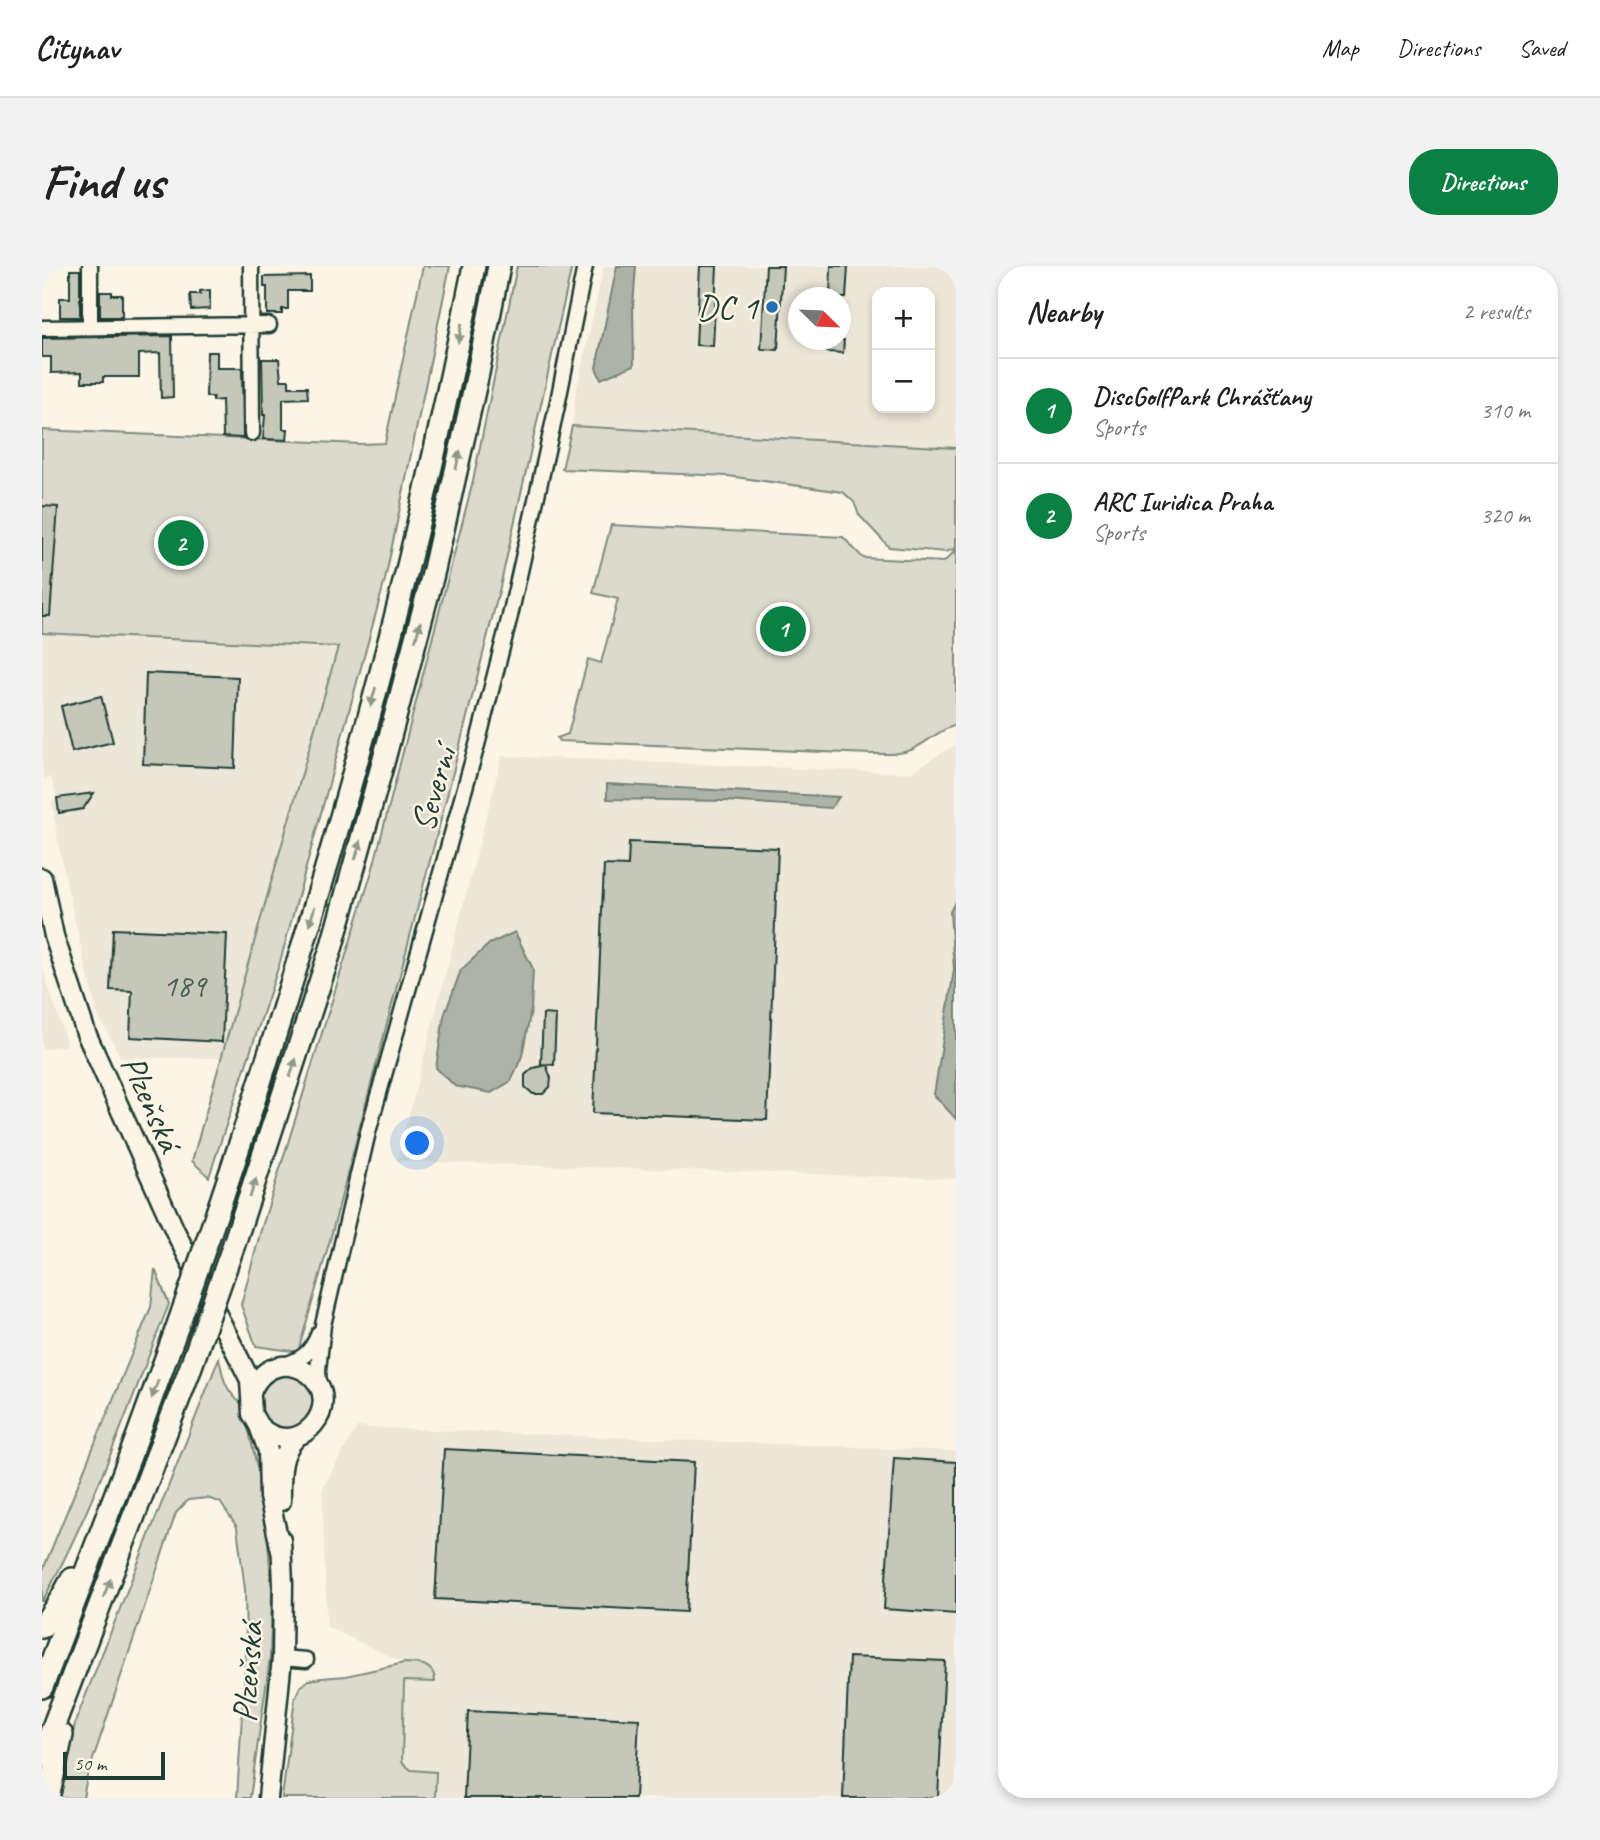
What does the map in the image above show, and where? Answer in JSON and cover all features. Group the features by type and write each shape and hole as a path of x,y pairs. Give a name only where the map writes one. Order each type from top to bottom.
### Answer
{"highway":[{"path":"42,1687 178,1325 297,965 358,755 408,566 474,266"},
{"path":"42,1756 189,1372 327,962 433,574 499,266"},
{"path":"42,1628 110,1510"},
{"path":"48,1798 82,1652"}],"main road":[{"name":"Plzeňská","path":"42,878 54,936 86,1032 175,1231 248,1374 252,1414 268,1451 270,1497 281,1551"},
{"path":"231,1344 254,1361 292,1366 305,1371 314,1378 319,1388"},
{"path":"251,1394 261,1376 280,1366"},
{"name":"Plzeňská","path":"268,1798 282,1658 282,1466 289,1446 318,1419 323,1404 319,1388"},
{"path":"259,1426 276,1437 297,1437"}],"street":[{"path":"90,266 90,327"},
{"path":"251,266 252,433"},
{"name":"Severní","path":"319,1388 318,1370 323,1325 368,1132 477,745 543,471 585,266"},
{"path":"42,328 269,325"},
{"name":"Severní","path":"280,1366 307,1354 323,1325"},
{"path":"282,1658 306,1660"}],"shaded area":[{"path":"423,266 450,266 385,580 280,962 209,1177 192,1161 338,647 42,633 42,430 385,443"},
{"path":"517,266 572,266 500,587 330,1240 298,1352 256,1346 241,1305 261,1230 373,868 473,481"},
{"path":"604,266 956,266 956,448 572,426 575,397"},
{"path":"617,266 636,266 633,306 634,365 601,379 596,368"},
{"path":"572,426 956,448 956,548 946,552 889,547 859,515 854,502 843,492 728,476 562,469"},
{"path":"611,525 843,537 863,558 944,562 956,550 956,725 911,750 891,754 559,741 557,738 568,734 588,659 601,663 618,599 593,593"},
{"path":"42,633 339,647 221,1058 121,1058 97,1013 60,853 52,803 57,798 51,777 44,779 42,769"},
{"path":"956,744 956,1179 397,1161 502,756 910,773"},
{"path":"607,784 839,797 831,808 725,801 607,799"},
{"path":"956,900 956,1119 934,1095 954,970 950,912"},
{"path":"515,932 533,969 531,1010 522,1056 511,1081 491,1093 455,1086 436,1068 444,1016 461,970 489,944"},
{"path":"42,966 67,1045 42,1049"},
{"path":"155,1269 169,1304 94,1493 42,1602 42,1572 151,1307"},
{"path":"219,1358 229,1389 243,1405 264,1497 272,1590 270,1658 250,1798 237,1798 246,1649 245,1589 237,1527 220,1502 207,1498 188,1500 176,1513 87,1777 83,1798 56,1798 76,1720"},
{"path":"286,1375 305,1383 313,1402 305,1421 286,1429 267,1421 259,1402 267,1383"},
{"path":"357,1427 956,1451 956,1798 435,1798 436,1772 411,1770 402,1762 404,1681 433,1671 419,1664 404,1663 327,1627 322,1489"},
{"path":"106,1556 69,1661 63,1659 91,1589"},
{"path":"404,1663 425,1666 434,1676 435,1682 404,1681 402,1762 411,1770 436,1772 435,1798 282,1798 295,1698 300,1687 309,1680 346,1676"}],"building":[{"name":"DC 1","path":"700,266 717,266 713,346 696,345"},
{"name":"DC 1","path":"766,266 783,266 778,350 761,349"},
{"path":"831,266 848,266 847,287 830,287"},
{"path":"70,270 80,270 80,317 60,317 60,298 70,298"},
{"path":"310,276 310,291 288,291 288,309 282,309 282,314 267,314 267,287 264,287 264,277"},
{"path":"210,290 210,309 191,310 190,294"},
{"path":"100,292 122,295 122,317 100,317"},
{"path":"172,336 173,397 161,398 160,353 139,354 139,377 103,377 103,382 82,382 82,372 51,373 51,357 42,357 42,338"},
{"path":"827,350 843,350 843,353"},
{"path":"207,352 217,352 217,368 242,368 243,438 223,437 222,400 213,401 213,397 206,397"},
{"path":"262,359 279,359 281,380 289,380 289,387 307,387 308,398 283,399 283,429 288,429 287,440 263,439 265,415"},
{"path":"42,506 58,507 50,616 42,616"},
{"path":"146,673 238,677 235,768 143,764"},
{"path":"101,696 113,742 72,752 61,706"},
{"path":"94,793 83,809 59,813 57,798"},
{"path":"629,842 778,848 767,1120 593,1113 604,865 628,866"},
{"path":"113,929 227,934 222,1042 130,1037 132,991 110,990"},
{"path":"543,1014 556,1015 554,1065 541,1064"},
{"path":"546,1065 551,1078 550,1087 543,1094 533,1094 525,1087 525,1075 533,1068"},
{"path":"444,1449 694,1462 686,1612 435,1599"},
{"path":"894,1458 956,1462 956,1614 884,1609"},
{"path":"849,1657 945,1661 938,1798 843,1798"},
{"path":"468,1711 639,1719 635,1798 464,1798"}],"place":[{"name":"DC 1","path":"772,307"},
{"name":"ARC Iuridica Praha","path":"181,543"},
{"name":"DiscGolfPark Chrášťany","path":"783,629"}]}
